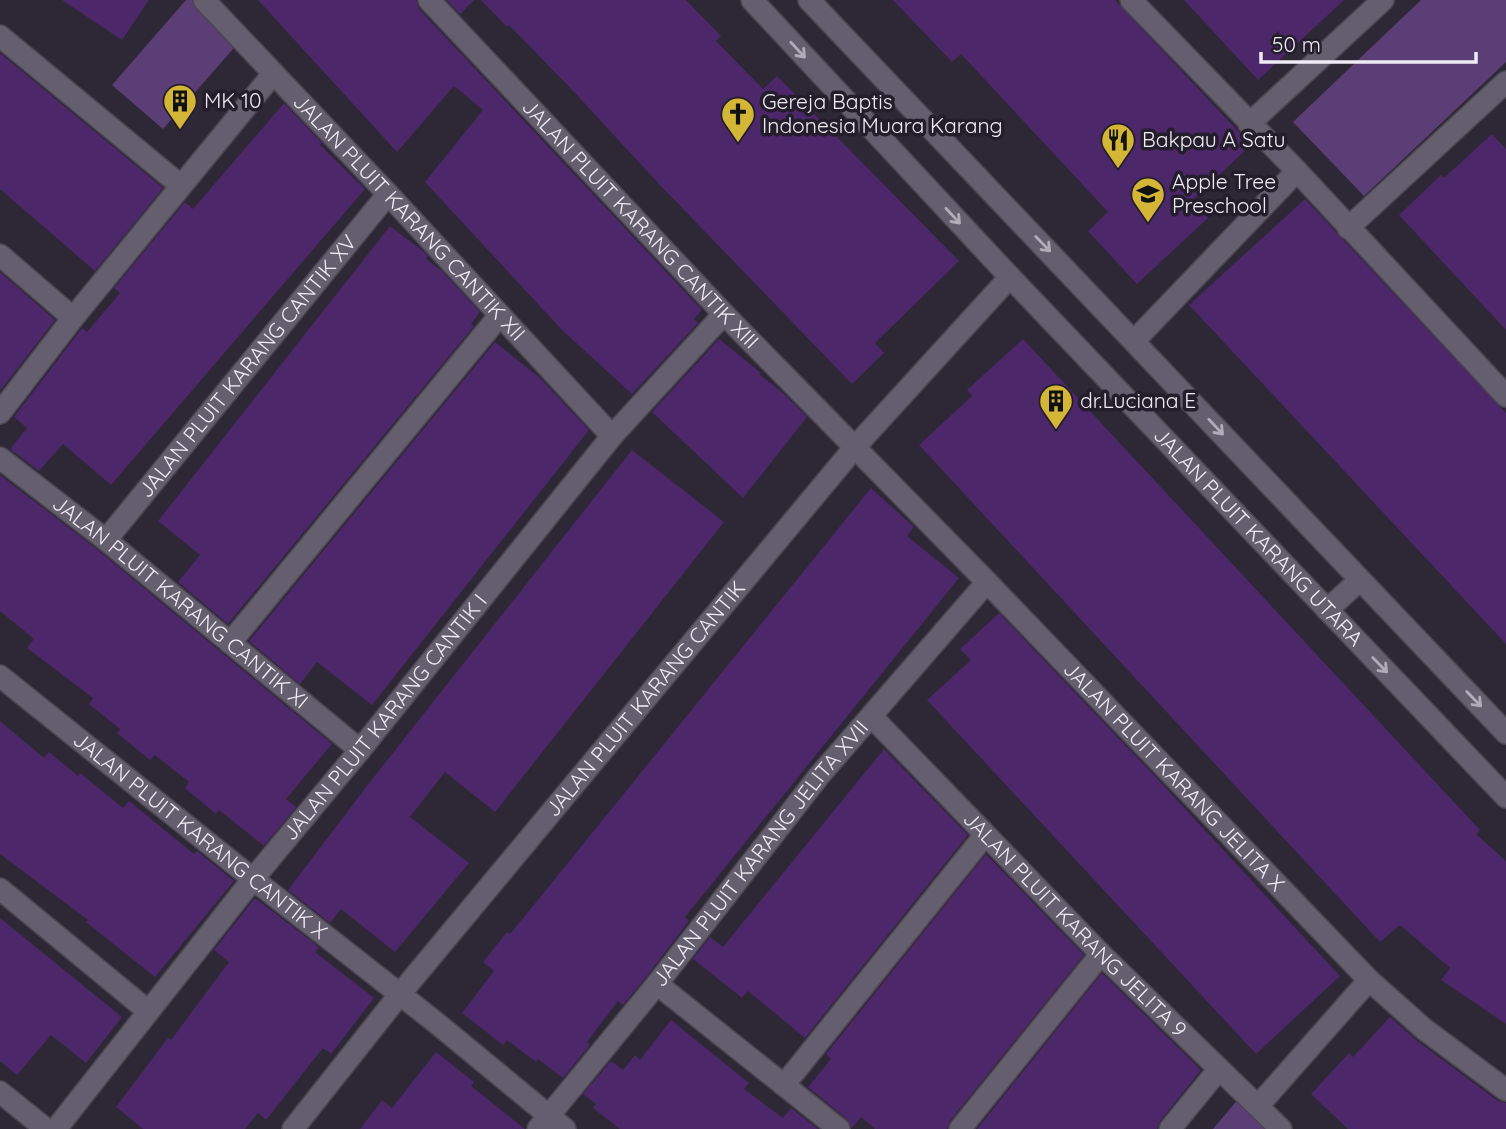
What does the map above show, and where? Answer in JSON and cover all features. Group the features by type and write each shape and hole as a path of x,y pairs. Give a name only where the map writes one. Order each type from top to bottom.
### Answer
{"street":[{"name":"JALAN PLUIT KARANG CANTIK XII","path":"204,0 612,436"},
{"name":"JALAN PLUIT KARANG CANTIK XIII","path":"429,0 724,314 855,447"},
{"name":"JALAN PLUIT KARANG UTARA","path":"752,0 1010,277 1506,797"},
{"name":"JALAN PLUIT KARANG UTARA","path":"809,0 1506,733"},
{"path":"1130,0 1297,172 1506,396"},
{"path":"1250,124 1383,0"},
{"path":"0,36 180,185"},
{"path":"0,412 73,317 273,74"},
{"path":"1348,228 1501,96"},
{"path":"1135,341 1297,172"},
{"name":"JALAN PLUIT KARANG CANTIK XV","path":"106,540 388,194"},
{"path":"0,255 73,317"},
{"name":"JALAN PLUIT KARANG CANTIK","path":"293,1129 400,994 855,447 1010,277"},
{"name":"JALAN PLUIT KARANG CANTIK I","path":"56,1129 253,879 612,436 724,314"},
{"path":"230,643 500,315"},
{"name":"JALAN PLUIT KARANG JELITA X","path":"855,447 988,582 1369,981 1424,1029 1506,1090"},
{"name":"JALAN PLUIT KARANG CANTIK XI","path":"0,458 106,540 360,750"},
{"path":"1327,610 1360,580"},
{"name":"JALAN PLUIT KARANG JELITA XVII","path":"551,1124 819,776 988,582"},
{"name":"JALAN PLUIT KARANG CANTIK X","path":"0,676 400,994 551,1124"},
{"name":"JALAN PLUIT KARANG JELITA 9","path":"872,717 1101,954 1281,1129"},
{"path":"784,1085 985,835"},
{"path":"0,889 148,1011"},
{"path":"960,1129 1101,954"},
{"path":"1258,1106 1369,981"},
{"path":"657,984 839,1129"},
{"path":"1170,1129 1220,1069"},
{"path":"0,1092 46,1129"}],"shaded area":[{"path":"186,0 192,0 240,41 163,129 112,85"},
{"path":"1421,0 1506,0 1506,62 1364,196 1293,122"},
{"path":"1239,1098 1277,1129 1213,1129"}],"building":[{"path":"62,0 149,0 122,40"},
{"path":"258,0 416,0 419,9 702,310 694,319 698,323 632,394 562,330 425,182 483,110 454,86 397,152"},
{"path":"447,0 474,0 460,14"},
{"path":"481,0 686,0 721,36 716,41 763,89 777,76 959,261 875,343 884,353 852,384 575,93"},
{"path":"893,0 1115,0 1251,145 1192,200 1208,218 1137,284 1088,231 1108,212 961,54 952,62"},
{"path":"1184,0 1344,0 1258,80"},
{"path":"0,53 163,188 95,271 0,189"},
{"path":"284,103 322,143 320,145 365,189 111,485 63,444 39,471 10,449 27,428 14,417 82,328 87,332 120,293 114,288 185,202 193,209"},
{"path":"1492,134 1506,149 1506,330 1399,215 1441,175 1444,178"},
{"path":"1305,199 1506,413 1506,644 1189,305"},
{"path":"390,226 424,252 428,256 426,259 442,271 480,312 471,324 474,326 228,624 178,582 200,555 158,521"},
{"path":"0,272 55,320 0,391"},
{"path":"719,339 761,373 759,374 807,417 743,498 652,412"},
{"path":"1023,339 1480,830 1476,834 1506,861 1506,1024 1441,980 1450,968 1400,925 1380,942 919,445 972,396 967,390"},
{"path":"495,342 540,378 589,430 372,705 317,662 300,684 249,641"},
{"path":"632,450 724,522 495,812 445,772 410,817 469,863 395,952 341,909 330,923 288,890"},
{"path":"0,475 98,550 332,744 286,799 296,807 264,846 219,810 216,814 185,788 189,782 155,755 150,760 117,733 120,729 89,704 93,698 27,648 34,639 0,611"},
{"path":"871,488 914,527 907,536 959,578 685,917 689,921 647,976 623,1005 618,1001 587,1042 590,1045 563,1078 507,1040 503,1045 462,1013 494,971 483,962 542,895"},
{"path":"999,613 1340,976 1256,1054 927,700 971,660 960,649"},
{"path":"0,721 44,758 49,752 123,808 129,801 194,854 197,851 234,881 155,977 86,922 88,920 0,854"},
{"path":"884,749 968,835 805,1038 748,991 742,998 693,959 710,937 723,947"},
{"path":"986,854 1084,955 950,1121 947,1129 875,1129 861,1117 852,1128 847,1119 808,1087 831,1059 826,1054"},
{"path":"255,898 314,943 319,948 315,952 374,998 331,1054 323,1048 266,1120 258,1113 245,1129 143,1129 116,1107 168,1038 171,1040 229,962 214,950"},
{"path":"0,918 122,1017 86,1063 51,1035 17,1075 0,1061"},
{"path":"1102,973 1201,1070 1160,1121 1157,1129 977,1129"},
{"path":"1390,1017 1416,1040 1498,1101 1506,1103 1506,1129 1348,1129 1311,1094 1349,1053 1353,1057"},
{"path":"671,1020 749,1083 744,1089 783,1118 791,1108 818,1129 620,1129 593,1108 596,1104 583,1094 611,1061 623,1070 635,1055 640,1060"},
{"path":"436,1052 474,1082 471,1086 525,1129 360,1129 382,1100 392,1108"}],"place":[{"name":"MK 10","path":"180,131"},
{"name":"Gereja Baptis Indonesia Muara Karang","path":"738,144"},
{"name":"Bakpau A Satu","path":"1118,170"},
{"name":"Apple Tree Preschool","path":"1148,224"},
{"name":"dr.Luciana E","path":"1056,431"}]}
